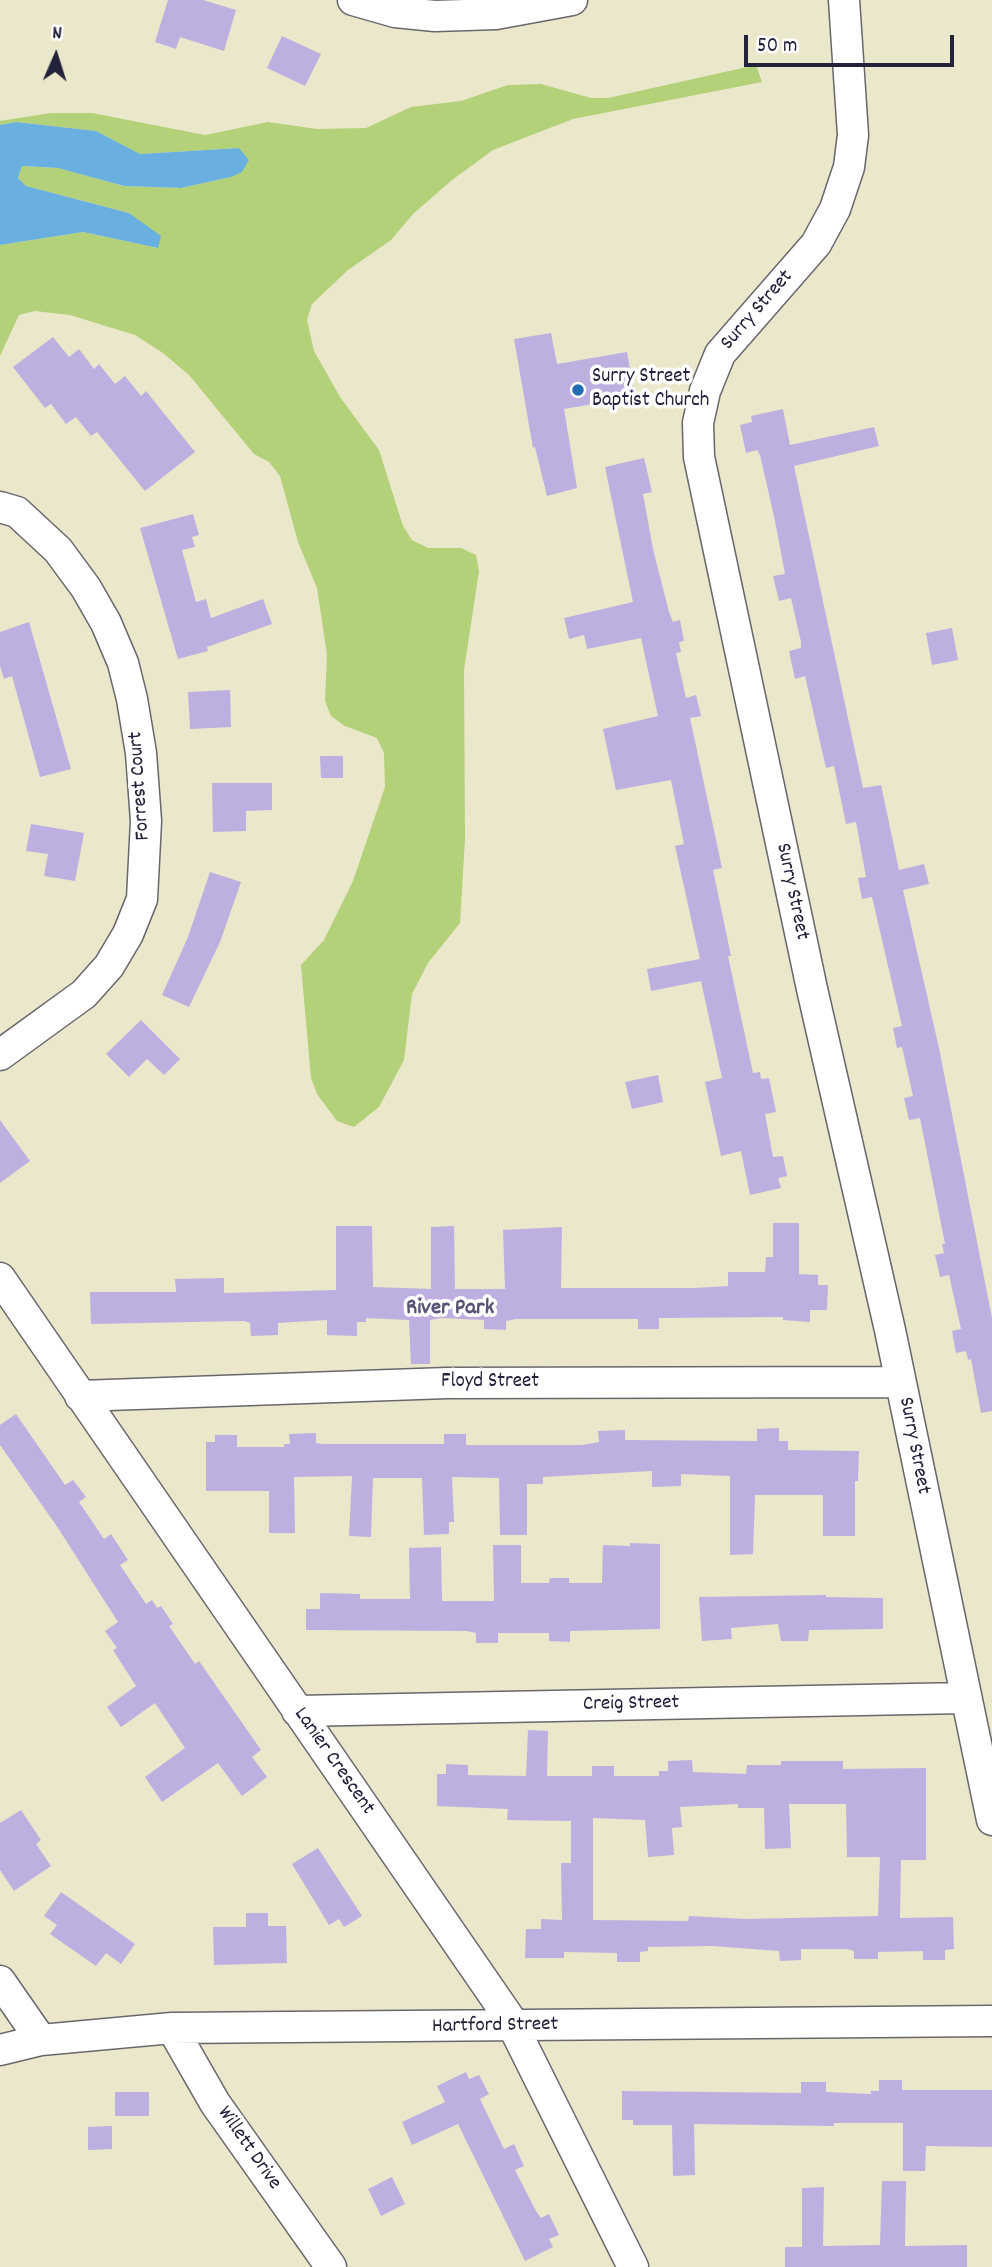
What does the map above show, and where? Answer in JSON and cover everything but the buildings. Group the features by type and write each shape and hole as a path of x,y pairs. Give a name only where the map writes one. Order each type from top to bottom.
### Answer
{"street":[{"path":"354,0 395,12 422,15 572,0"},
{"name":"Surry Street","path":"844,0 853,135 849,167 835,209 816,244 720,354 705,391 698,424 699,457 812,989 900,1382 964,1698 992,1821"},
{"name":"Forrest Court","path":"0,507 17,512 58,550 86,588 106,623 123,663 132,699 141,753 146,821 142,899 128,934 109,966 84,994 0,1055"},
{"name":"Lanier Crescent","path":"0,1278 513,2026 633,2267"},
{"name":"Floyd Street","path":"80,1396 447,1383 900,1382"},
{"name":"Creig Street","path":"297,1711 964,1698"},
{"path":"0,1981 41,2039"},
{"name":"Hartford Street","path":"0,2050 41,2039 172,2028 992,2021"},
{"name":"Willett Drive","path":"172,2028 215,2103 331,2267"}],"green space":[{"path":"756,65 762,82 573,119 493,150 452,180 413,214 391,240 348,270 312,304 307,320 314,351 340,397 379,450 403,526 412,540 428,548 461,548 476,555 479,571 464,670 465,839 460,923 428,963 412,994 404,1060 379,1107 354,1127 337,1121 317,1094 311,1078 301,965 324,940 353,881 385,787 384,753 377,738 345,726 331,716 325,701 327,654 317,588 298,542 280,476 269,462 254,454 189,375 163,353 135,335 70,315 35,311 19,315 0,356 0,245 83,232 158,248 129,213 26,186 18,178 22,166 58,168 124,186 181,188 231,177 239,148 140,154 96,131 16,122 0,125 0,121 51,113 92,113 205,135 268,122 317,129 366,128 411,107 461,101 508,85 541,84 591,98 608,98"}],"water":[{"path":"16,122 96,131 140,154 239,148 249,160 242,172 231,177 181,188 124,186 58,168 22,166 18,178 26,186 129,213 161,236 158,248 83,232 0,245 0,125"}],"place":[{"name":"Surry Street Baptist Church","path":"578,390"}],"district":[{"name":"River Park","path":"450,1310"}]}
